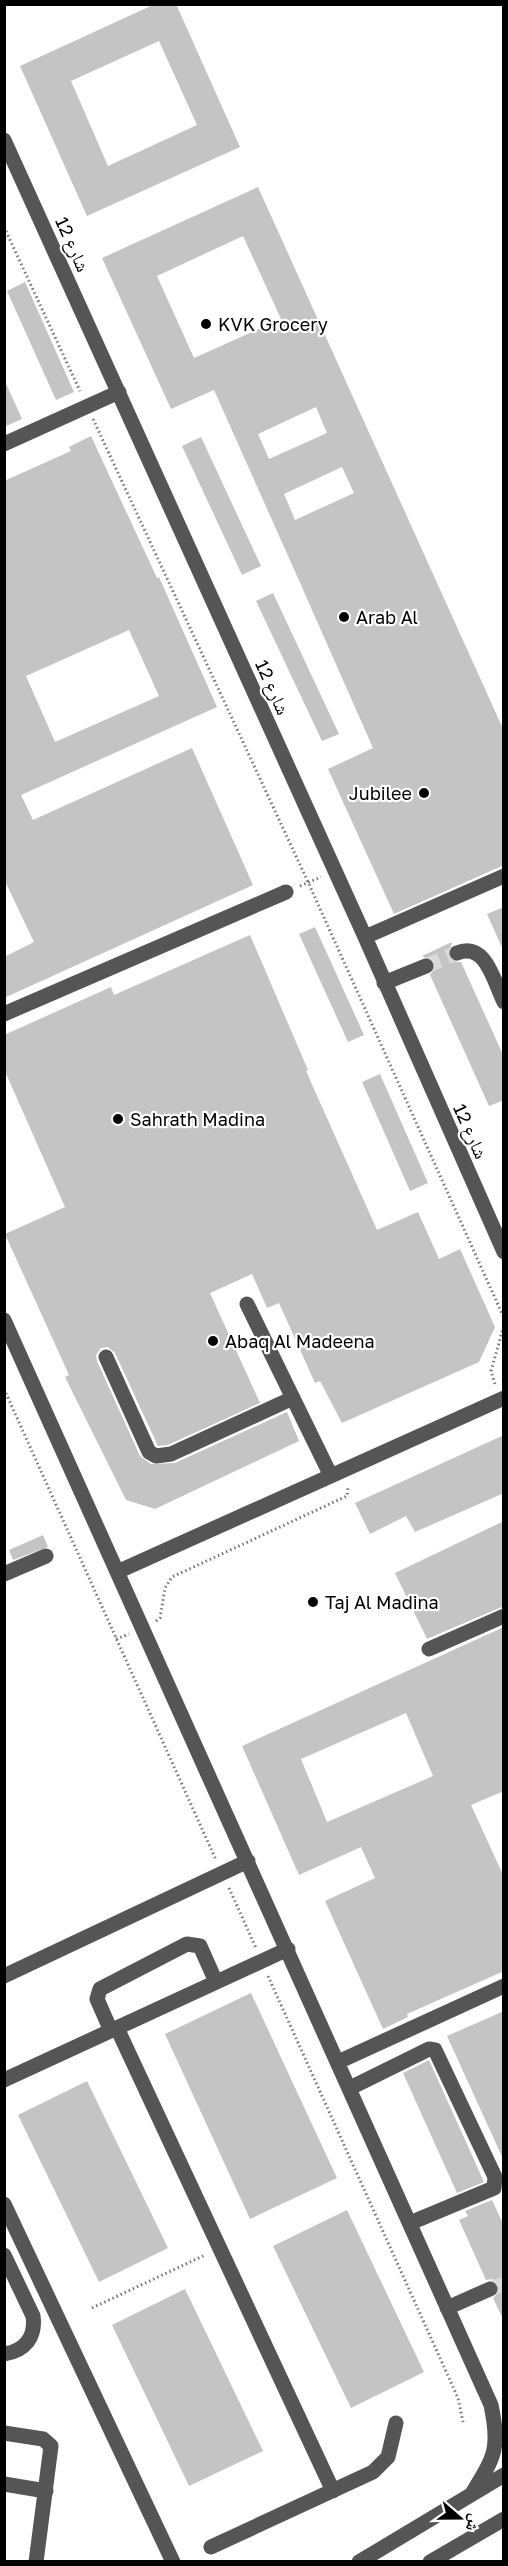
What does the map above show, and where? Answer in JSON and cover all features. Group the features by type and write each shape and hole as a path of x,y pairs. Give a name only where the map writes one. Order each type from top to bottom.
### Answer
{"street":[{"name":"شارع 12","path":"4,140 365,936 504,1252"},
{"path":"4,444 119,392"},
{"path":"365,936 504,876"},
{"path":"4,1014 286,892"},
{"path":"457,952 470,950 481,955 504,1002"},
{"path":"384,983 426,966"},
{"path":"247,1304 293,1398 336,1473"},
{"path":"4,1320 491,2405 504,2420"},
{"path":"106,1358 149,1452 156,1456 171,1454 293,1398"},
{"path":"117,1572 502,1399"},
{"path":"4,1574 46,1556"},
{"path":"429,1649 504,1616"},
{"path":"4,1976 248,1861"},
{"path":"216,1982 203,1950 196,1944 187,1944 100,1989 97,1999 114,2029 220,2248 333,2491"},
{"path":"4,2080 288,1949"},
{"path":"338,2062 504,1986"},
{"path":"350,2088 429,2049 435,2050 495,2177 494,2188 410,2223"},
{"path":"4,2204 173,2562"},
{"path":"4,2255 33,2316 34,2325 29,2342 22,2349 4,2354"},
{"path":"447,2308 490,2289"},
{"path":"473,2492 489,2468 496,2448 491,2405"},
{"path":"211,2547 382,2466 393,2446 396,2423"},
{"path":"4,2433 43,2439 51,2446 36,2562"},
{"path":"359,2562 504,2475"},
{"path":"4,2484 46,2491"},
{"path":"430,2562 504,2519"}],"path":[{"path":"4,227 308,882 504,1318"},
{"path":"286,892 334,871"},
{"path":"502,1399 491,1371 504,1325"},
{"path":"4,1389 458,2398 463,2422"},
{"path":"116,1639 143,1629 160,1618 165,1588 171,1577 346,1496 348,1489 336,1473"},
{"path":"92,2308 220,2248"}],"building":[{"path":"155,4 176,4 240,147 87,216 20,66","holes":["159,41 197,125 108,166 71,81"]},
{"path":"258,187 504,731 504,865 394,914 328,769 373,748 297,576 214,390 171,409 102,258","holes":["243,236 281,319 194,358 157,276","316,407 327,433 269,459 258,434","342,467 354,493 295,520 284,494"]},
{"path":"25,282 74,392 56,400 7,291"},
{"path":"4,379 22,419 4,427"},
{"path":"91,436 157,578 159,577 217,707 21,795 33,820 192,748 253,885 4,998 4,957 34,942 4,879 4,481 71,451 69,447","holes":["129,630 159,696 55,742 26,676"]},
{"path":"201,437 261,566 242,575 182,446"},
{"path":"273,593 339,734 322,741 256,601"},
{"path":"504,907 504,952 487,914"},
{"path":"315,927 364,1035 348,1042 299,934"},
{"path":"250,935 308,1070 306,1071 377,1230 418,1212 439,1259 460,1249 495,1327 479,1362 342,1423 320,1381 315,1383 279,1303 267,1308 252,1274 210,1293 260,1403 168,1445 158,1446 115,1353 108,1347 101,1348 96,1355 97,1361 140,1456 151,1464 175,1463 287,1412 299,1441 155,1509 126,1500 65,1377 69,1375 5,1234 65,1207 4,1069 4,1035 111,987 114,995"},
{"path":"452,942 448,956 453,962 461,962 504,1057 504,1100 489,1106 430,975 435,968 435,962 422,956"},
{"path":"380,1074 428,1183 410,1191 362,1082"},
{"path":"504,1435 504,1493 415,1532 406,1516 370,1534 355,1503"},
{"path":"504,1521 504,1606 427,1639 395,1573"},
{"path":"43,1535 48,1547 13,1560 9,1550"},
{"path":"504,1627 504,1791 471,1805 504,1877 504,1971 407,2014 408,2017 383,2029 325,1901 375,1878 361,1847 299,1875 242,1746","holes":["406,1713 433,1776 327,1822 301,1759"]},
{"path":"251,1993 337,2178 250,2219 165,2034"},
{"path":"504,2011 504,2161 447,2036"},
{"path":"429,2060 484,2182 457,2193 403,2073"},
{"path":"87,2081 168,2248 99,2282 18,2115"},
{"path":"492,2200 504,2226 504,2321 493,2298 500,2291 499,2285 492,2279 486,2280 459,2220 468,2216 465,2211"},
{"path":"347,2210 424,2372 351,2408 273,2246"},
{"path":"185,2289 263,2451 189,2486 112,2325"}],"tunnel":[{"path":"426,966 457,953"},
{"path":"490,2289 504,2284"}],"place":[{"name":"KVK Grocery","path":"206,324"},
{"name":"Arab Al","path":"344,617"},
{"name":"Jubilee","path":"424,793"},
{"name":"Sahrath Madina","path":"118,1119"},
{"name":"Abaq Al Madeena","path":"213,1341"},
{"name":"Taj Al Madina","path":"313,1602"}]}
